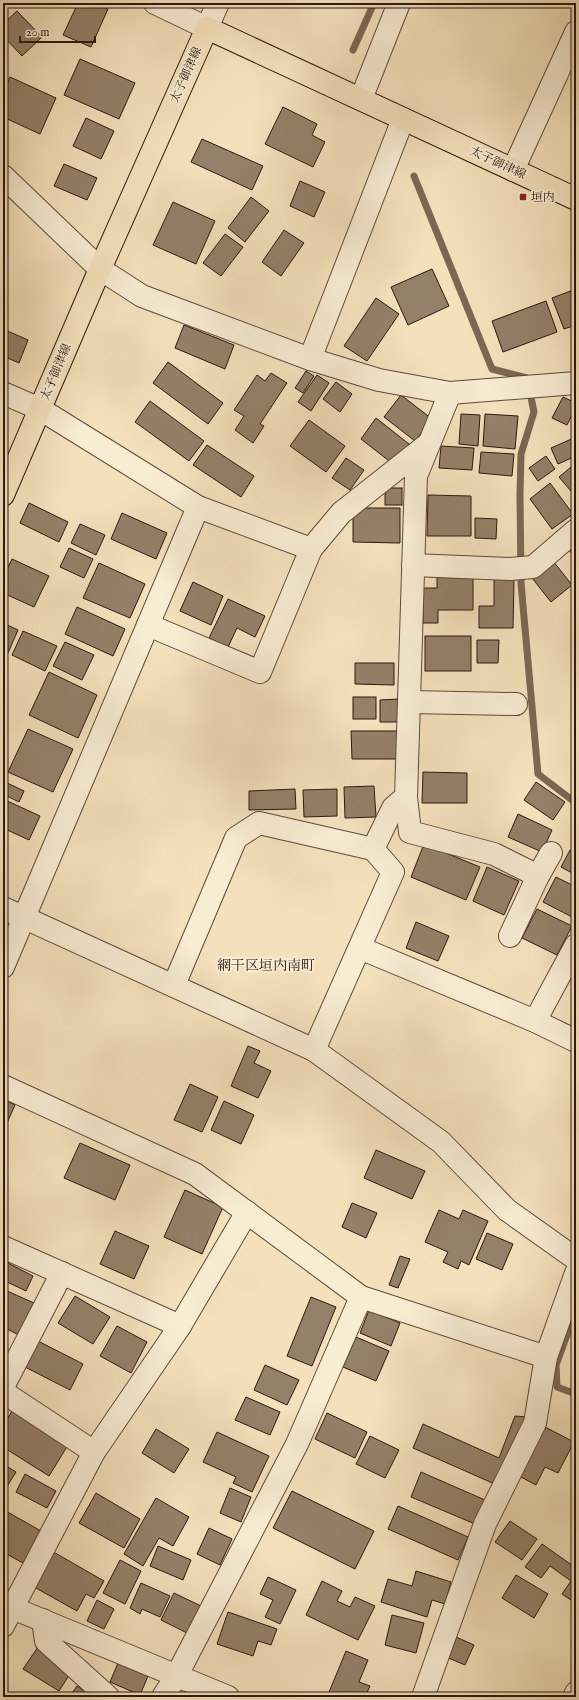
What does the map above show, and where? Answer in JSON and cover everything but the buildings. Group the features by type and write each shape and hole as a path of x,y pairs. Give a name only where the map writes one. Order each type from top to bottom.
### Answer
{"main road":[{"name":"太子御津線","path":"3,495 100,269 207,28 576,199"}],"street":[{"path":"155,3 207,28 218,3"},
{"path":"361,99 399,3"},
{"path":"513,170 576,32"},
{"path":"310,359 403,119"},
{"path":"3,176 100,269 142,296 310,359 379,380 450,393 576,383"},
{"path":"3,393 40,410 198,507 311,549"},
{"path":"450,393 416,476 406,797 410,832 494,854 538,876"},
{"path":"148,625 260,672 311,549 342,513 428,445"},
{"path":"3,967 198,507"},
{"path":"413,565 510,569 533,567 576,530"},
{"path":"409,702 516,704"},
{"path":"373,849 393,808 406,797"},
{"path":"174,985 236,838 259,823 373,849 393,872 314,1050"},
{"path":"510,936 538,876 552,853"},
{"path":"3,908 314,1050 441,1142 508,1210 576,1259"},
{"path":"535,1021 576,945"},
{"path":"360,948 535,1021 576,1041"},
{"path":"3,1086 195,1174 361,1297 546,1357"},
{"path":"228,1697 43,1620 6,1613 94,1452 180,1326 247,1212"},
{"path":"3,1247 180,1326"},
{"path":"3,1387 62,1273"},
{"path":"422,1697 485,1524 535,1423 546,1357 576,1273"},
{"path":"163,1697 177,1675 297,1444 361,1297"},
{"path":"3,1392 94,1452"},
{"path":"43,1620 46,1641 108,1697"},
{"path":"574,1697 576,1693"}],"waterway":[{"path":"353,50 374,3"},
{"path":"414,176 492,369 527,378 534,412 521,454 521,583 538,774 576,803"},
{"path":"576,1310 556,1365 557,1387 576,1394"}],"place":[{"name":"垣内","path":"523,197"}],"district":[{"name":"網干区垣内南町","path":"266,966"}]}
